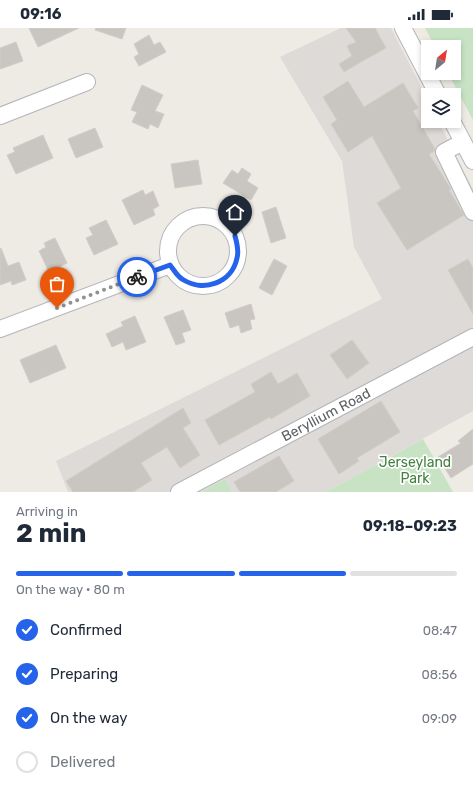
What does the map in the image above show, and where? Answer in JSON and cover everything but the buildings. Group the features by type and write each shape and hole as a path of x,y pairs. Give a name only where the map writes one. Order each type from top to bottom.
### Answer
{"street":[{"path":"403,28 434,88"},
{"path":"0,116 87,82"},
{"path":"456,128 473,161"},
{"path":"463,142 444,152 473,212"},
{"path":"203,215 214,217 229,227 235,236 238,247 237,258 233,268 229,274 214,284 202,286 192,284 176,274 170,265 167,247 170,236 176,227 185,220 203,215"},
{"path":"0,329 170,265"},
{"name":"Beryllium Road","path":"188,490 473,337"}],"shaded area":[{"path":"341,28 391,28 422,88 421,128 442,128 473,189 473,411 326,492 232,492 225,479 201,492 68,492 56,461 382,299 354,247 342,161 280,57"}],"green space":[{"path":"425,28 473,28 473,120 461,97 461,88 456,88 452,80 461,80 461,40 431,40"},
{"name":"Jerseyland Park","path":"423,439 453,492 326,492"},
{"path":"225,479 232,492 201,492"}],"way so far":[{"path":"57,308 137,277"}],"route":[{"path":"137,277 170,265 176,274 192,284 202,286 214,284 229,274 233,268 237,258 238,247 235,236"}]}
